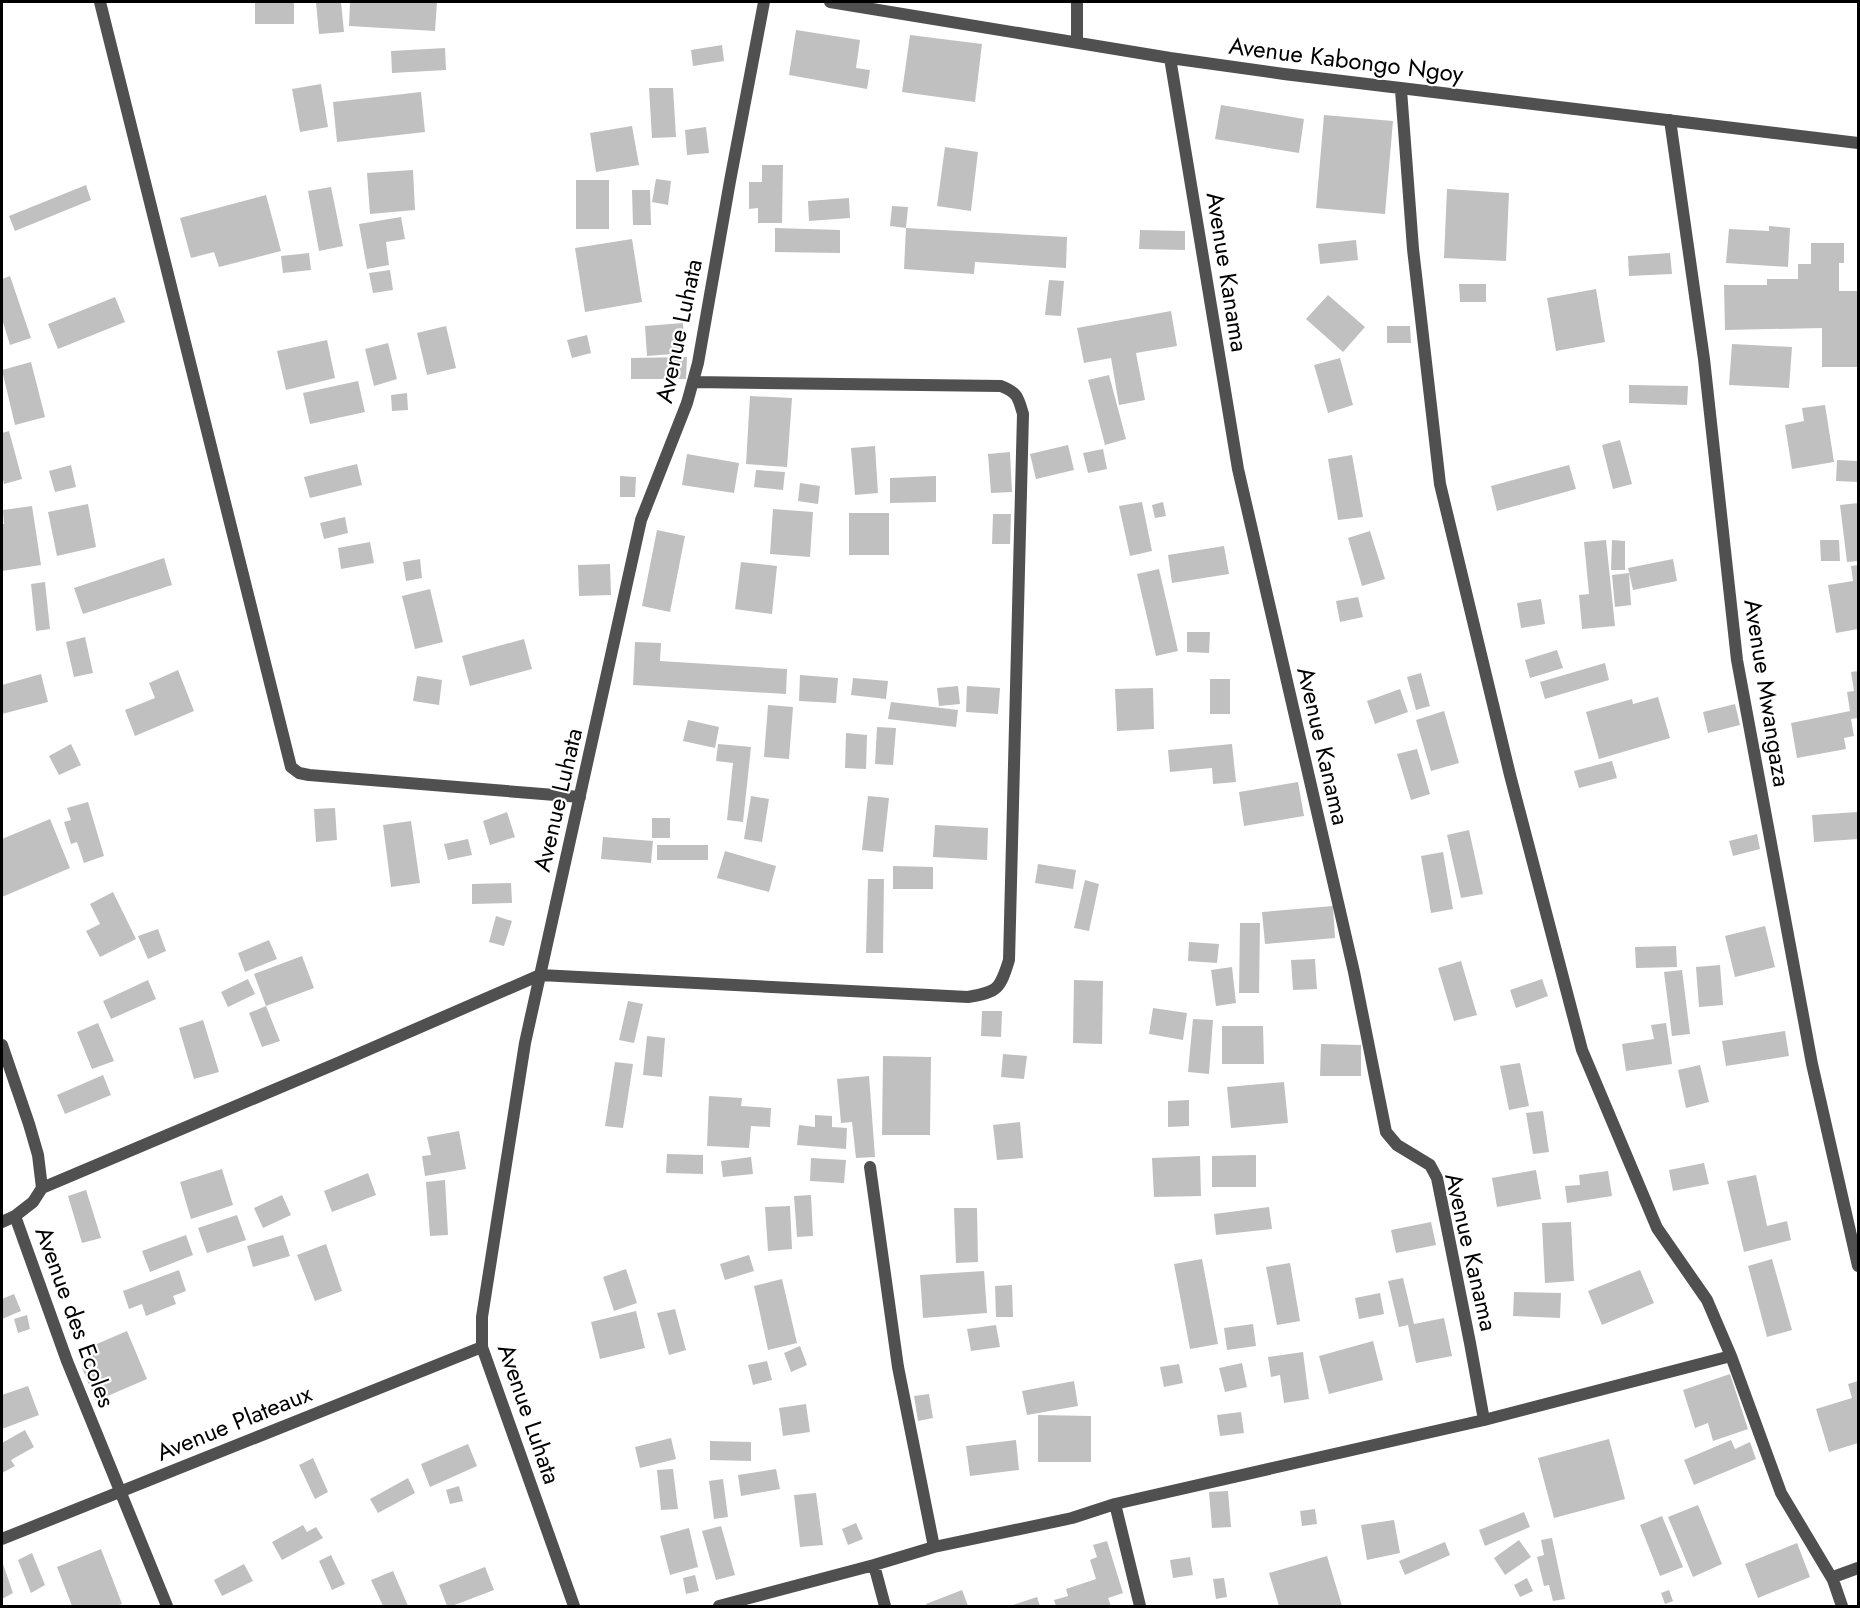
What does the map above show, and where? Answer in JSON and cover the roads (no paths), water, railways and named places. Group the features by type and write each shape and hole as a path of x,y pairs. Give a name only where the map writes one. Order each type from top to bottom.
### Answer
{"street":[{"path":"100,2 291,767 300,773 309,775 580,797"},
{"name":"Avenue Luhata","path":"574,1606 482,1347 482,1317 523,1054 640,520 694,382 764,2"},
{"name":"Avenue Kabongo Ngoy","path":"830,2 1170,58 1401,90 1858,143"},
{"path":"1077,2 1077,42"},
{"name":"Avenue Kanama","path":"1170,58 1238,469 1354,972 1386,1132 1397,1145 1430,1165 1437,1178 1484,1420"},
{"path":"1401,90 1413,249 1440,484 1510,775 1582,1050 1658,1228 1707,1300 1731,1356 1781,1493 1833,1580 1833,1586 1842,1606"},
{"name":"Avenue Mwangaza","path":"1670,120 1704,359 1737,660 1812,1064 1858,1266"},
{"path":"2,1045 38,1155 42,1188 540,975 968,997 990,994 1003,980 1009,960 1023,414 1019,398 1013,391 1001,386 694,382"},
{"path":"870,1167 898,1367 933,1547"},
{"name":"Avenue des Ecoles","path":"42,1188 33,1202 15,1216 67,1361 167,1606"},
{"path":"2,1222 15,1216"},
{"name":"Avenue Plateaux","path":"2,1539 482,1347"},
{"path":"719,1606 933,1547 1072,1518 1115,1504 1484,1420 1731,1356"},
{"path":"1115,1504 1140,1606"},
{"path":"874,1565 885,1606"},
{"path":"1833,1580 1836,1576 1858,1568"}]}
